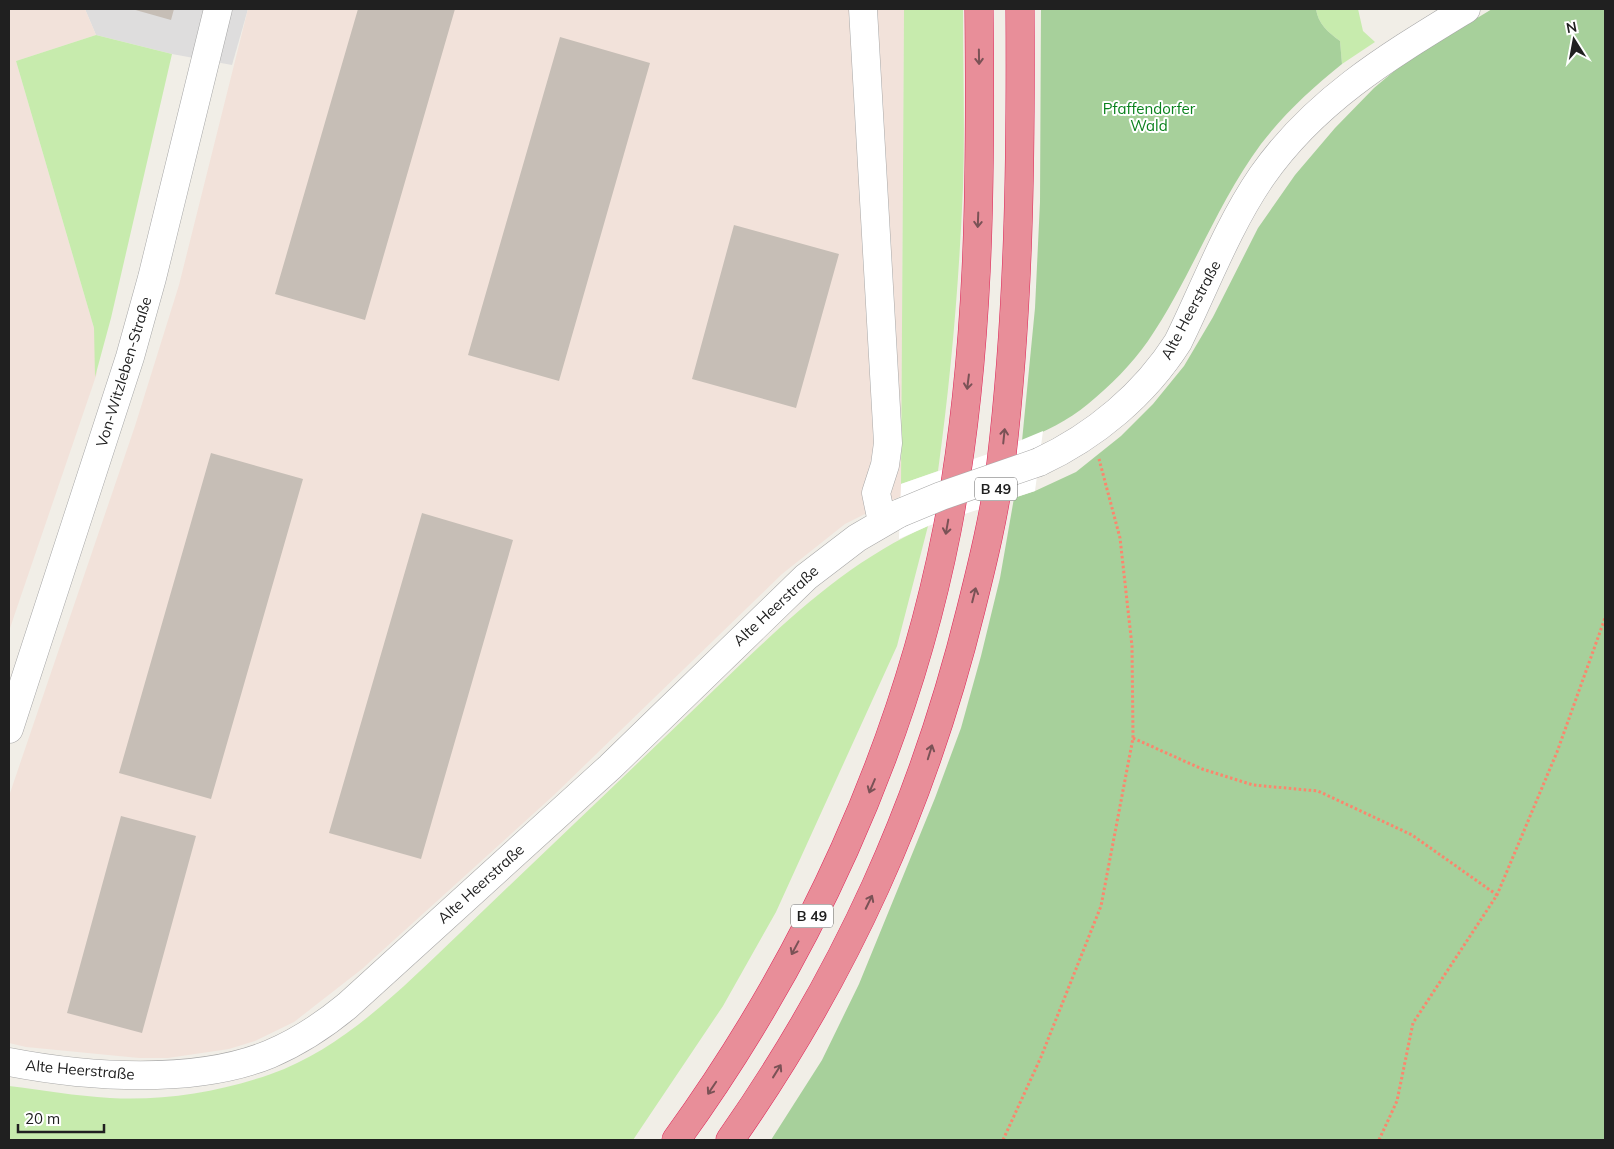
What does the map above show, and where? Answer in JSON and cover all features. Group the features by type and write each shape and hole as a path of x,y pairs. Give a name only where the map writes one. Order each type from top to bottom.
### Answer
{"highway":[{"name":"B 49","path":"676,1140 720,1077 761,1010 839,862 877,775 901,706 924,626 947,529 972,348 981,141 979,9"},
{"name":"B 49","path":"730,1140 776,1071 811,1013 848,946 882,876 927,762 960,653 986,547 1000,466 1010,378 1018,253 1021,138 1020,9"}],"street":[{"name":"Von-Witzleben-Straße","path":"9,729 130,357 152,278 218,9"},
{"path":"863,9 888,443 885,465 876,493 891,518"},
{"name":"Alte Heerstraße","path":"9,1062 115,1075 182,1073 227,1066 268,1055 312,1033 347,1006 610,767 806,576 831,556 891,518 941,496 1039,462 1072,446 1134,397 1167,359 1178,342 1242,211 1262,176 1283,150 1328,102 1350,83 1378,63 1466,9"}],"path":[{"path":"1003,1140 1042,1056 1101,906 1132,738 1132,646 1120,538 1091,432"},
{"path":"1379,1140 1397,1101 1413,1023 1497,895 1557,752 1605,618"},
{"path":"1132,738 1202,768 1253,785 1318,790 1412,835 1497,895"}],"shaded area":[{"path":"9,9 85,9 96,35 16,61 94,328 97,373 9,631"},
{"path":"85,9 248,9 232,65 172,54 96,35"},
{"path":"248,9 904,9 901,496 845,524 782,574 554,795 362,969 294,1022 255,1041 229,1049 168,1058 139,1058 26,1047 9,1043 9,796 135,426 179,285"}],"green space":[{"path":"904,9 963,9 964,143 957,294 951,365 938,471 901,484"},
{"name":"Pfaffendorfer Wald","path":"1041,9 1316,9 1321,23 1340,41 1342,64 1299,101 1261,144 1230,192 1163,317 1135,358 1096,397 1072,416 1022,441 1035,308 1040,202"},
{"path":"1316,9 1358,9 1363,31 1375,42 1342,64 1340,41 1321,23"},
{"path":"1492,9 1605,9 1605,1140 771,1140 822,1060 859,984 935,798 961,728 981,656 1000,578 1014,498 1035,491 1076,472 1121,436 1153,404 1184,366 1213,317 1258,228 1295,175 1335,128 1374,88 1405,62"},
{"path":"96,35 172,54 111,318 95,377 94,328 16,61"},
{"path":"928,526 897,646 776,912 723,1006 633,1140 9,1140 9,1086 130,1099 192,1094 232,1086 271,1074 298,1063 349,1032 396,994 744,661 801,609 861,563 894,543"}],"pier":[{"path":"1043,431 1035,491 928,526 899,539 901,484 988,454"}],"building":[{"path":"132,9 174,9 171,20"},
{"path":"358,9 455,9 365,320 275,294"},
{"path":"560,37 650,63 559,381 468,355"},
{"path":"734,225 839,254 796,408 692,379"},
{"path":"211,453 303,479 211,799 119,773"},
{"path":"422,513 513,540 421,859 329,833"},
{"path":"121,816 196,836 142,1033 67,1013"}]}
